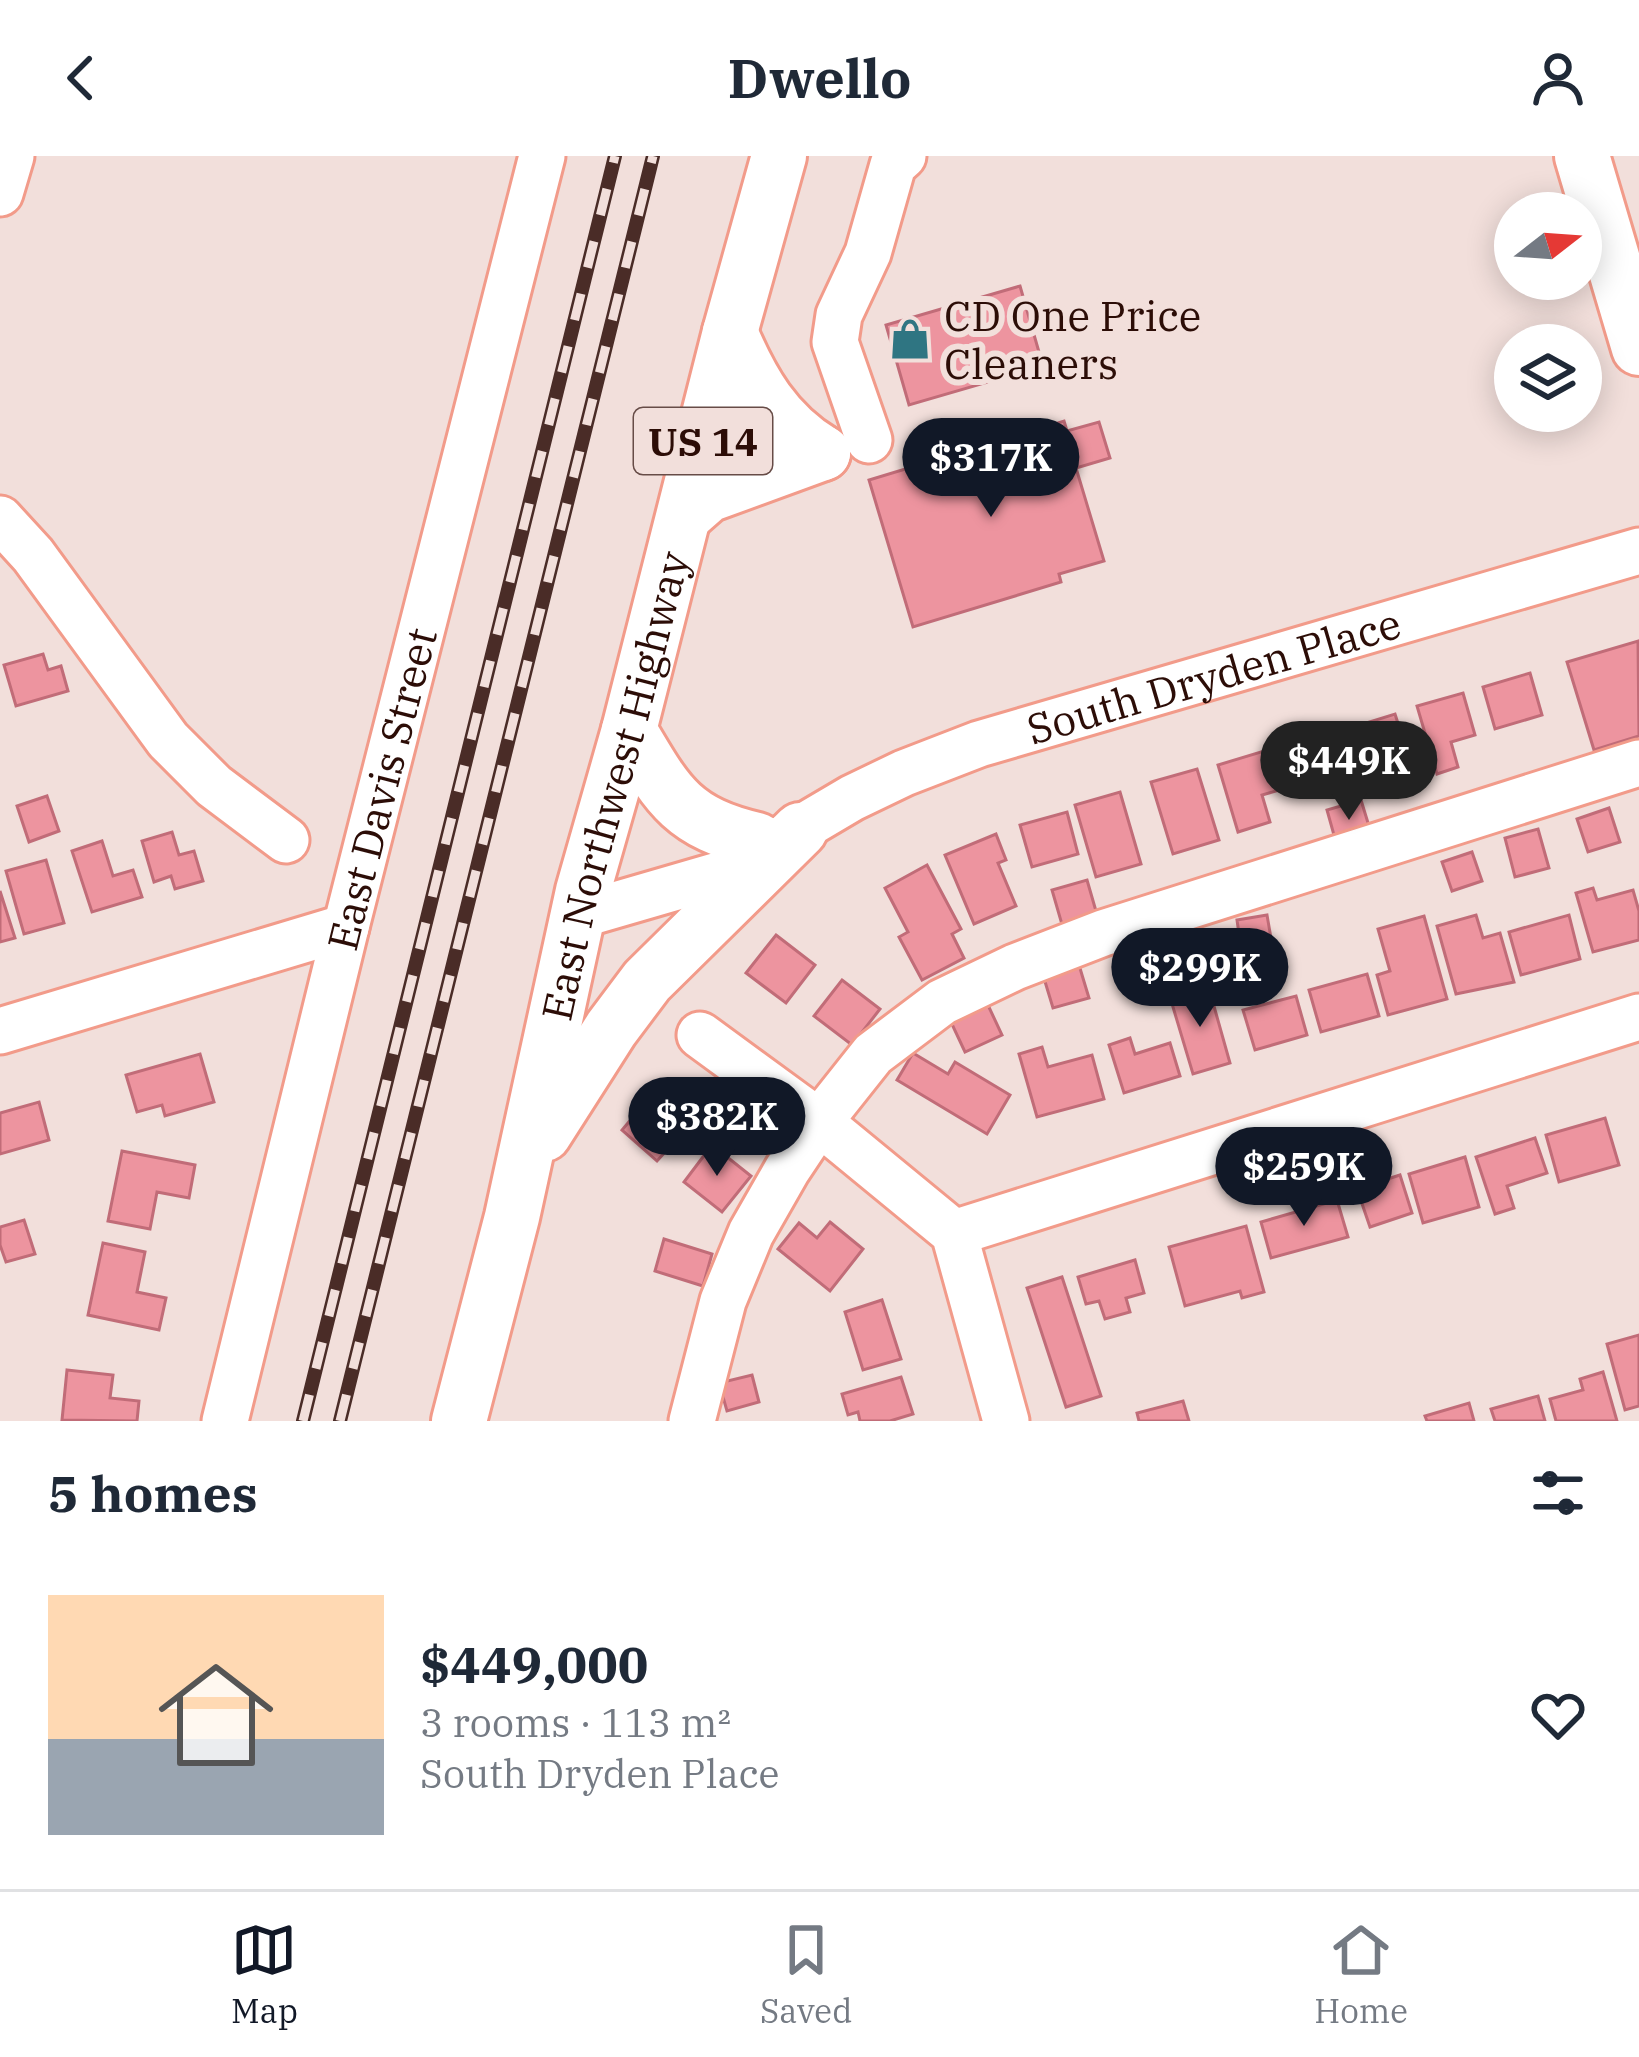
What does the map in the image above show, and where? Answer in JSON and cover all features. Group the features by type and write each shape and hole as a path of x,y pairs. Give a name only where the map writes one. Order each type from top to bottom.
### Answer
{"main road":[{"name":"East Northwest Highway","path":"459,1421 521,1172 580,904 778,156"},
{"path":"1582,156 1639,348"},
{"path":"684,516 708,495 823,453 802,441 767,402 749,376 730,332"},
{"path":"629,730 668,795 694,815 722,832 778,835"},
{"path":"521,1172 647,981 778,835"}],"street":[{"path":"0,193 11,156"},
{"name":"East Davis Street","path":"225,1421 542,156"},
{"path":"869,440 835,342 839,315 868,253 893,165 903,156"},
{"path":"0,519 16,560 168,740 214,785 286,839"},
{"name":"South Dryden Place","path":"580,904 725,873 778,835 863,792 979,744 1639,551"},
{"path":"692,1421 723,1301 751,1233 819,1122 873,1054 942,1002 1103,933 1639,763"},
{"path":"0,1031 346,927"},
{"path":"954,1233 1639,1017"},
{"path":"700,1035 819,1122 954,1233 1006,1421"}],"building":[{"path":"1020,286 1043,366 909,405 886,325"},
{"path":"1064,421 1067,431 1099,422 1110,458 1076,468 1104,561 1059,574 1061,582 913,627 869,480"},
{"path":"1638,641 1639,736 1594,750 1567,662"},
{"path":"43,654 48,670 61,666 68,691 16,706 4,665"},
{"path":"1530,673 1542,715 1495,729 1483,687"},
{"path":"1463,693 1475,735 1451,742 1458,767 1437,774 1417,706"},
{"path":"1395,714 1409,758 1338,780 1324,736"},
{"path":"1264,751 1276,791 1262,795 1270,822 1238,832 1218,765"},
{"path":"1197,769 1219,840 1173,854 1151,782"},
{"path":"1120,792 1141,864 1096,877 1075,805"},
{"path":"47,796 59,831 29,842 17,806"},
{"path":"1361,800 1372,836 1337,846 1327,810"},
{"path":"1609,808 1620,842 1588,852 1577,819"},
{"path":"1067,812 1078,854 1032,867 1020,825"},
{"path":"1538,829 1549,868 1515,877 1505,838"},
{"path":"172,832 179,855 194,851 203,881 175,889 171,876 154,882 142,841"},
{"path":"996,834 1006,860 998,863 1016,906 974,924 945,855"},
{"path":"102,841 113,876 133,870 142,897 92,912 72,851"},
{"path":"1472,852 1482,881 1452,891 1442,862"},
{"path":"46,860 64,923 24,934 6,871"},
{"path":"927,865 961,929 952,934 964,958 922,980 899,937 908,932 885,888"},
{"path":"1087,880 1098,918 1063,928 1052,890"},
{"path":"1593,888 1597,900 1633,890 1639,940 1593,952 1576,893"},
{"path":"0,891 15,938 0,942"},
{"path":"1267,915 1272,944 1241,948 1237,920"},
{"path":"1476,915 1483,938 1500,933 1514,982 1456,994 1437,926"},
{"path":"1569,915 1580,959 1521,975 1509,932"},
{"path":"1424,916 1447,999 1388,1015 1377,975 1390,971 1378,929"},
{"path":"776,935 815,965 786,1003 746,973"},
{"path":"1079,965 1089,998 1053,1008 1043,975"},
{"path":"1367,974 1379,1016 1321,1032 1309,990"},
{"path":"842,980 880,1009 852,1045 814,1016"},
{"path":"1208,985 1230,1063 1193,1074 1170,997"},
{"path":"1296,996 1307,1035 1255,1050 1243,1010"},
{"path":"987,1003 1002,1035 965,1052 950,1020"},
{"path":"1130,1038 1135,1054 1170,1043 1180,1076 1124,1093 1109,1045"},
{"path":"1042,1047 1048,1067 1092,1055 1104,1099 1037,1117 1019,1054"},
{"path":"913,1053 948,1074 955,1062 1010,1095 987,1134 897,1080"},
{"path":"200,1054 214,1102 165,1116 162,1105 137,1112 126,1075"},
{"path":"39,1102 49,1140 0,1154 0,1113"},
{"path":"661,1103 688,1127 657,1161 622,1130 638,1111 647,1120"},
{"path":"1605,1118 1619,1165 1559,1182 1546,1135"},
{"path":"1535,1138 1547,1173 1507,1186 1514,1208 1495,1214 1476,1157"},
{"path":"712,1145 751,1176 722,1212 684,1182"},
{"path":"122,1151 195,1165 189,1198 157,1192 150,1229 108,1221"},
{"path":"1465,1157 1479,1207 1423,1223 1409,1174"},
{"path":"1400,1175 1412,1213 1370,1227 1357,1189"},
{"path":"1337,1200 1348,1237 1271,1258 1261,1222"},
{"path":"24,1220 35,1254 6,1262 0,1227"},
{"path":"830,1222 863,1249 830,1291 778,1249 799,1223 817,1238"},
{"path":"1246,1226 1264,1292 1242,1298 1240,1291 1185,1306 1169,1247"},
{"path":"664,1239 712,1254 703,1286 655,1271"},
{"path":"103,1243 145,1252 137,1292 166,1298 159,1330 88,1315"},
{"path":"1135,1260 1144,1293 1126,1298 1130,1312 1105,1319 1099,1301 1086,1304 1078,1277"},
{"path":"1062,1277 1101,1396 1066,1407 1027,1288"},
{"path":"882,1300 901,1359 863,1370 845,1312"},
{"path":"1639,1335 1639,1406 1625,1410 1607,1344"},
{"path":"67,1370 113,1375 110,1398 139,1401 137,1421 62,1420"},
{"path":"1603,1372 1617,1421 1556,1421 1550,1399 1583,1390 1580,1379"},
{"path":"752,1375 759,1402 727,1411 719,1383"},
{"path":"901,1377 913,1414 890,1421 860,1421 858,1412 848,1415 842,1394"},
{"path":"1538,1396 1545,1421 1495,1421 1491,1409"},
{"path":"1183,1401 1189,1421 1139,1421 1137,1413"},
{"path":"1469,1403 1474,1421 1427,1421 1425,1416"}],"railway":[{"path":"303,1421 615,156"},
{"path":"340,1421 653,156"}],"place":[{"name":"CD One Price Cleaners","path":"910,339"}]}
